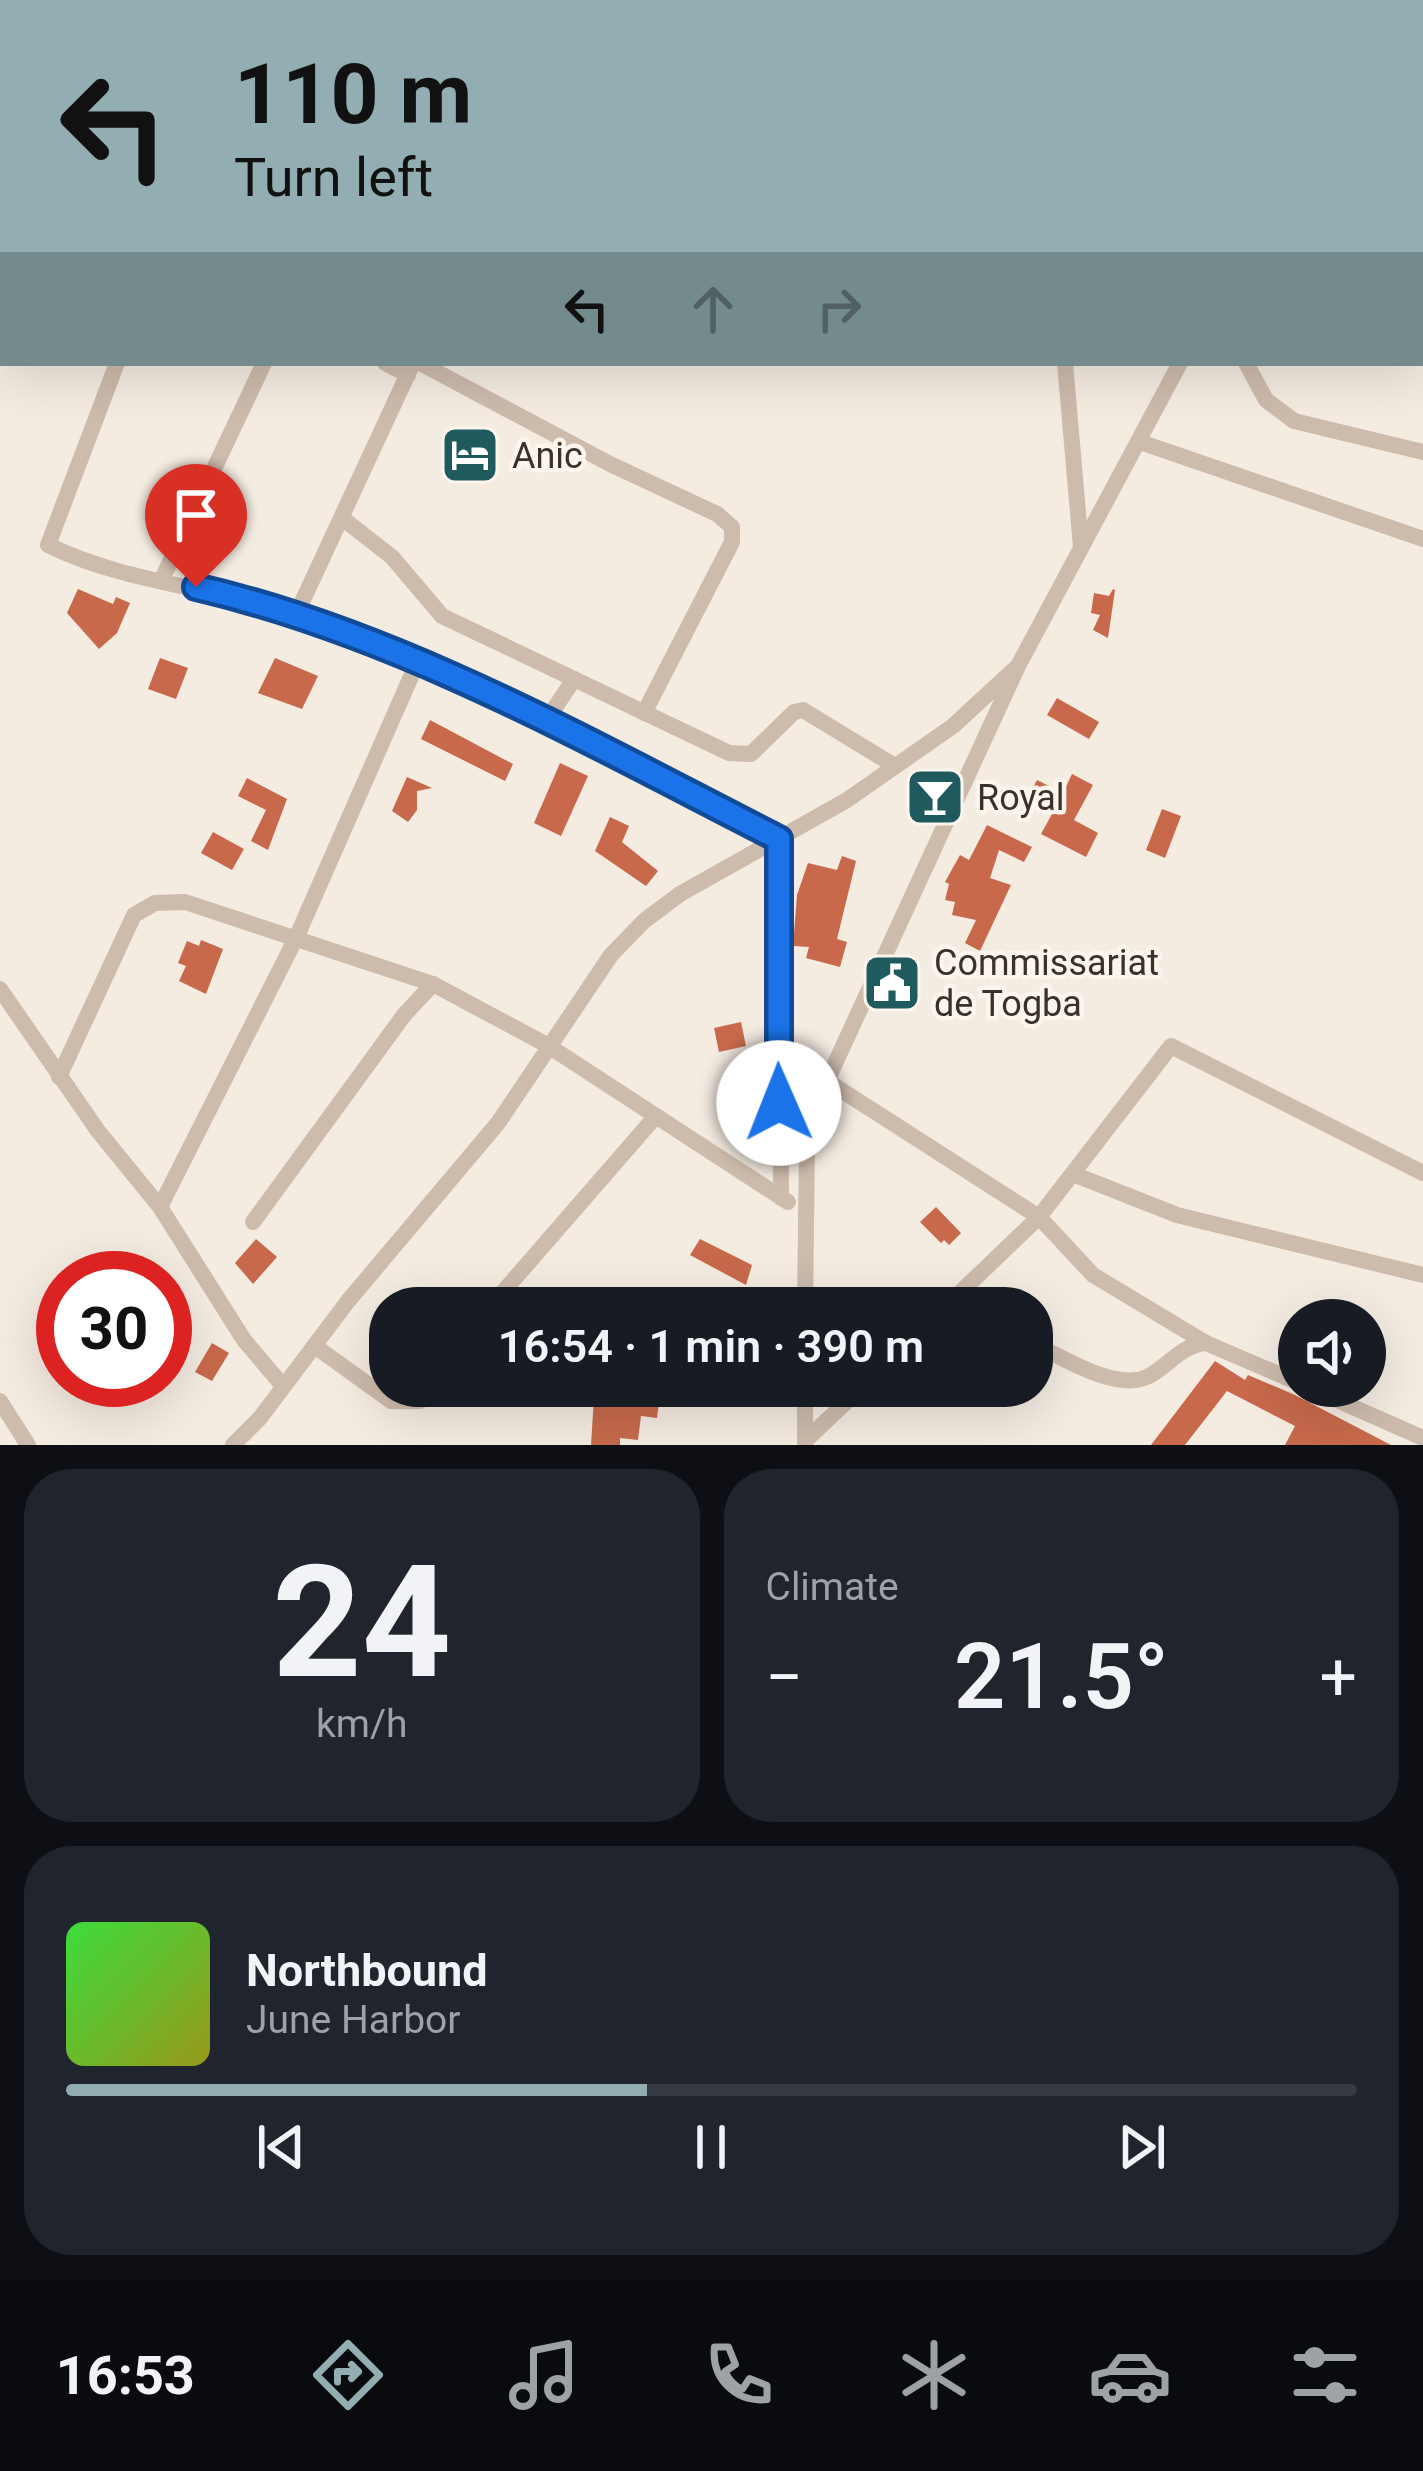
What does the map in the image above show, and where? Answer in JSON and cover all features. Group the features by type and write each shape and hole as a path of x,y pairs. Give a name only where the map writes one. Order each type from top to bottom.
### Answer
{"street":[{"path":"116,366 48,545 114,570 296,615 417,663 546,721 779,839"},
{"path":"162,579 263,366"},
{"path":"1065,366 1081,548"},
{"path":"805,1287 807,1144 827,1081 1018,666 1178,366"},
{"path":"1248,366 1267,400 1294,422 1423,452"},
{"path":"296,615 414,367 717,514 732,527 732,542 644,713"},
{"path":"1140,442 1423,539"},
{"path":"342,518 392,556 442,616 739,756 751,754 794,712 812,711 895,766"},
{"path":"160,1207 297,936 417,663"},
{"path":"233,1445 499,1123 611,955 644,921 680,893 779,839 895,766 953,725 1018,666"},
{"path":"546,721 574,679"},
{"path":"779,839 781,1198"},
{"path":"59,1077 134,915 155,903 184,902 433,984 547,1045 805,1213"},
{"path":"253,1222 404,1015 433,984"},
{"path":"0,989 59,1077 160,1207 219,1305 283,1386"},
{"path":"967,1287 1039,1216 1171,1046 1423,1173"},
{"path":"778,1073 827,1081 1039,1216 1093,1275 1206,1342 1278,1374"},
{"path":"506,1287 656,1116"},
{"path":"1073,1174 1177,1215 1423,1275"},
{"path":"1053,1352 1132,1382 1206,1342"},
{"path":"316,1347 369,1385"},
{"path":"0,1401 28,1445"},
{"path":"805,1407 806,1443"},
{"path":"806,1443 842,1407"},
{"path":"1352,1407 1423,1438"}],"building":[{"path":"78,589 113,604 116,597 130,603 117,633 99,649 67,613"},
{"path":"1113,589 1108,638 1093,630 1100,615 1091,613 1094,593 1109,596"},
{"path":"160,658 188,668 176,699 148,689"},
{"path":"275,658 318,676 302,709 258,693"},
{"path":"1057,698 1099,722 1089,739 1047,715"},
{"path":"430,720 513,764 505,781 421,739"},
{"path":"560,763 588,776 561,836 534,823"},
{"path":"1072,774 1093,785 1074,820 1098,833 1086,857 1041,834 1052,814 1026,801 1037,780 1063,793"},
{"path":"407,777 432,788 417,791 417,810 408,822 392,811"},
{"path":"247,778 287,799 268,850 251,841 266,810 238,796"},
{"path":"1162,809 1181,816 1165,858 1146,850"},
{"path":"610,817 629,826 622,842 658,871 646,886 595,851"},
{"path":"987,825 1032,847 1024,862 999,850 990,878 1011,885 980,951 965,943 976,920 952,915 955,902 945,900 949,884 945,882 960,855 969,860"},
{"path":"213,832 244,849 232,870 201,853"},
{"path":"842,856 856,861 837,939 847,942 840,967 806,958 809,947 793,946 797,895 808,863 837,870"},
{"path":"201,940 223,949 206,994 179,981 186,966 178,963 187,941 199,946"},
{"path":"741,1022 746,1046 719,1052 714,1028"},
{"path":"936,1207 961,1233 949,1245 920,1222"},
{"path":"256,1239 277,1257 253,1284 235,1263"},
{"path":"700,1239 752,1265 746,1285 690,1255"},
{"path":"212,1343 229,1353 212,1381 195,1372"},
{"path":"1215,1361 1245,1380 1248,1375 1278,1388 1278,1407 1318,1407 1391,1445 1285,1445 1295,1426 1227,1391 1185,1445 1151,1445"},
{"path":"593,1407 658,1407 657,1418 641,1416 638,1440 620,1438 620,1445 591,1445"}],"place":[{"name":"Anic","path":"470,455"},
{"name":"Royal","path":"935,797"},
{"name":"Commissariat de Togba","path":"892,983"}],"route":[{"path":"196,587 296,615 417,663 546,721 779,839 779,1103"}]}
